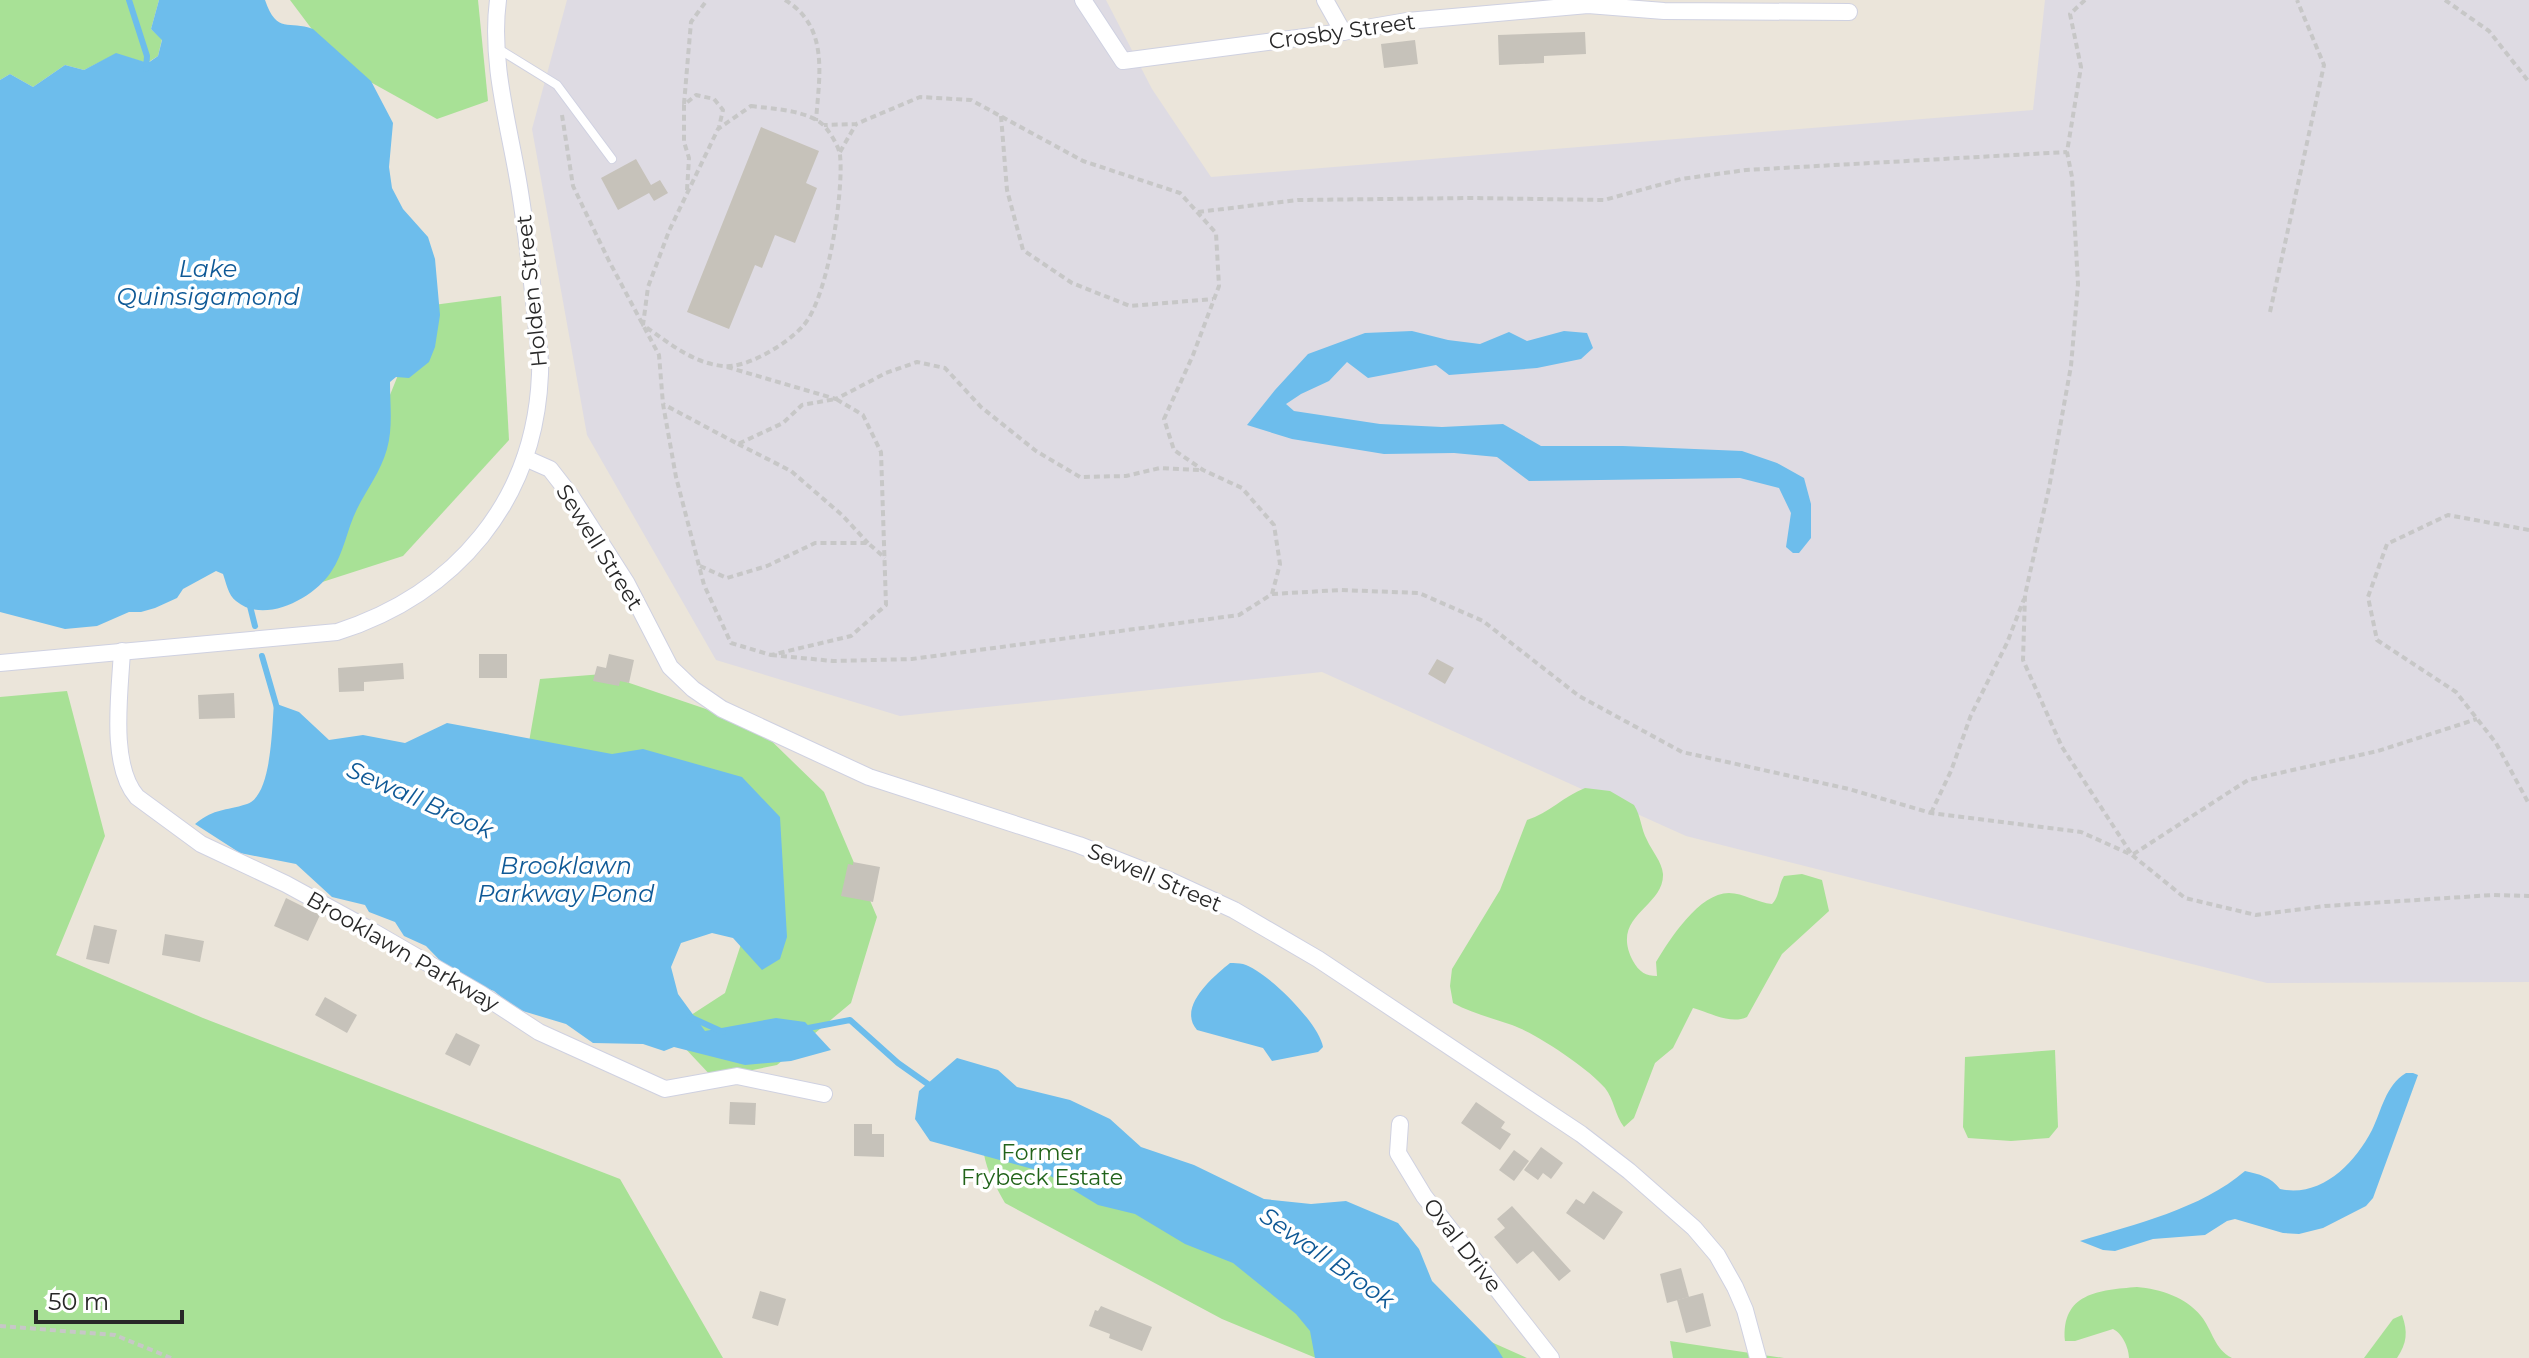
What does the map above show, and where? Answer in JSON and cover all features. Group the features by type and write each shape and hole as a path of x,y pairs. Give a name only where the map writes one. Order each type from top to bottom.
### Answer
{"street":[{"name":"Holden Street","path":"0,663 337,632 360,624 439,580 480,539 518,478 535,418 541,372 521,199 499,75 498,0"},
{"name":"Crosby Street","path":"1083,0 1123,61 1407,21 1588,3 1664,11 1777,6 1849,12"},
{"path":"1325,0 1343,32"},
{"name":"Sewell Street","path":"525,458 550,469 571,496 626,582 670,667 693,689 722,709 869,777 1079,845 1171,881 1234,910 1318,959 1581,1134 1694,1228 1717,1255 1735,1287 1745,1310 1758,1358"},
{"name":"Brooklawn Parkway","path":"122,651 119,710 122,771 137,797 201,844 286,884 360,925 481,994 539,1032 665,1089 737,1076 824,1094"},
{"name":"Oval Drive","path":"1400,1124 1398,1153 1405,1169 1551,1358"}],"lane":[{"path":"497,47 557,85 612,159"}],"path":[{"path":"687,194 689,158 684,142 684,105 691,22 707,0"},
{"path":"785,0 812,24 820,61 816,121"},
{"path":"1931,813 1951,771 1971,715 2007,643 2025,595 2052,473 2071,366 2077,298 2072,177 2067,152 2081,67 2070,14 2085,0"},
{"path":"2270,312 2324,65 2297,0"},
{"path":"2445,0 2489,31 2529,82"},
{"path":"557,85 573,186 659,355 663,404 676,477 704,585 731,643 771,655 833,661 912,659 1239,615 1272,594 1341,590 1419,593 1483,621 1579,696 1682,752 1849,789 1931,813 2081,832 2132,855 2185,898 2256,915 2325,906 2493,895 2529,896"},
{"path":"643,325 648,287 718,129 723,110 714,99 696,95 684,105"},
{"path":"718,129 751,106 796,112 824,125 856,124 920,97 971,100 1083,161 1180,193 1216,233 1219,286 1164,419 1174,450 1203,470 1242,488 1274,525 1280,564 1272,594"},
{"path":"1001,116 1007,190 1023,250 1072,283 1130,306 1214,299"},
{"path":"726,367 761,358 805,325 824,282 837,221 840,152 856,124"},
{"path":"824,125 840,152"},
{"path":"1198,212 1298,200 1604,200 1681,179 1746,170 2067,152"},
{"path":"643,325 693,359 836,399 863,415 881,452 886,605 851,636 771,655"},
{"path":"738,444 783,423 802,405 836,399 886,373 917,362 945,368 981,407 1025,443 1080,477 1126,476 1160,468 1203,470"},
{"path":"663,404 791,471 885,558"},
{"path":"2529,530 2448,515 2387,544 2368,597 2377,640 2456,692 2496,743 2529,804"},
{"path":"700,566 727,578 767,566 815,543 868,543"},
{"path":"2025,595 2023,660 2062,747 2132,855"},
{"path":"2132,855 2248,780 2378,751 2477,719"},
{"path":"0,1326 115,1335 171,1358"}],"shaded area":[{"path":"567,0 1106,0 1152,89 1211,177 2033,110 2045,0 2529,0 2529,982 2267,983 1686,836 1322,672 900,716 716,660 587,435 532,129"}],"green space":[{"path":"0,0 159,0 151,29 162,39 158,56 147,63 116,54 84,70 65,65 33,87 10,74 0,80"},
{"path":"290,0 478,0 488,101 437,119 338,64"},
{"path":"501,296 509,440 403,556 313,585 426,306"},
{"path":"603,674 756,726 824,792 877,917 851,1003 777,1065 713,1078 668,1030 725,993 743,938 526,759 540,679"},
{"path":"67,691 105,836 56,955 203,1018 620,1179 723,1358 0,1358 0,697"},
{"path":"1585,788 1610,791 1634,805 1662,870 1661,886 1632,922 1628,933 1627,945 1640,971 1657,976 1656,962 1677,930 1696,909 1718,895 1734,893 1772,904 1784,876 1802,874 1822,880 1829,911 1782,954 1747,1017 1727,1019 1693,1008 1673,1048 1655,1063 1634,1118 1624,1127 1608,1092 1587,1071 1522,1029 1453,1003 1450,986 1452,969 1500,890 1527,820"},
{"path":"2055,1050 2058,1127 2049,1138 2011,1141 1968,1138 1963,1127 1965,1057"},
{"name":"Former Frybeck Estate","path":"983,1129 1359,1283 1527,1358 1316,1358 1222,1319 1005,1203 988,1168 983,1150"},
{"path":"2137,1287 2163,1292 2195,1309 2217,1345 2232,1358 2129,1358 2124,1341 2113,1329 2075,1341 2065,1341 2069,1313 2085,1297"},
{"path":"2402,1315 2406,1337 2397,1358 2364,1358 2393,1319"},
{"path":"1670,1341 1784,1358 1673,1358"}],"water":[{"name":"Lake Quinsigamond","path":"159,0 265,0 279,22 313,29 371,81 393,123 389,167 392,188 403,209 428,237 435,259 440,315 435,347 429,362 409,378 396,377 390,382 390,433 384,457 357,509 335,565 313,591 274,609 247,608 233,598 223,574 216,571 183,589 177,598 155,608 129,612 97,626 65,629 0,612 0,80 10,74 33,87 65,65 84,70 116,53 148,63 158,56 162,40 151,29"},
{"path":"1412,331 1480,344 1509,332 1527,341 1564,331 1587,333 1593,348 1581,359 1537,368 1449,375 1436,365 1368,378 1347,362 1329,381 1286,404 1294,411 1380,424 1442,427 1503,424 1541,446 1742,451 1777,463 1804,478 1811,504 1811,538 1799,553 1793,553 1786,547 1791,513 1779,488 1740,478 1529,481 1497,457 1454,453 1384,454 1292,439 1247,425 1308,354 1365,333"},
{"name":"Brooklawn Parkway Pond","path":"274,703 299,712 329,740 363,735 405,743 447,723 612,754 643,749 742,777 780,817 787,937 780,959 762,970 733,938 712,933 681,943 671,967 678,994 705,1031 776,1018 805,1022 831,1050 791,1061 745,1065 674,1047 664,1051 643,1044 593,1043 566,1024 516,1009 494,991 456,977 426,946 404,936 395,922 369,912 365,905 332,897 296,864 240,853 195,824 215,812 247,804 255,798 266,775"},
{"path":"1230,963 1253,969 1278,987 1312,1025 1323,1047 1318,1052 1272,1061 1263,1048 1197,1030 1191,1012 1194,1002 1207,984"},
{"path":"957,1058 998,1070 1017,1087 1070,1100 1110,1119 1141,1147 1194,1165 1264,1199 1311,1204 1346,1201 1398,1223 1419,1249 1432,1281 1495,1345 1503,1358 1315,1358 1310,1331 1296,1314 1233,1263 1185,1244 1135,1214 1098,1205 1044,1172 930,1141 915,1119 919,1091"},
{"path":"2406,1073 2418,1075 2373,1198 2366,1206 2323,1228 2299,1234 2283,1233 2235,1219 2205,1235 2153,1239 2115,1251 2080,1241 2188,1205 2208,1196 2245,1171 2269,1179 2280,1189 2295,1190 2322,1184 2356,1155 2372,1130 2389,1091"}],"building":[{"path":"1585,32 1586,54 1544,56 1544,63 1499,65 1498,35"},
{"path":"1415,40 1418,64 1384,68 1381,44"},
{"path":"761,127 819,151 806,183 817,188 795,243 775,235 762,268 755,265 729,329 687,312"},
{"path":"636,159 651,185 660,180 668,193 654,201 649,193 618,210 601,178"},
{"path":"479,654 507,654 507,678 479,678"},
{"path":"609,654 634,660 629,683 620,681 619,686 593,681 597,666 606,668"},
{"path":"1437,659 1454,668 1445,684 1428,674"},
{"path":"403,663 404,679 364,682 364,691 339,692 338,668"},
{"path":"234,693 235,718 199,719 198,695"},
{"path":"853,862 880,867 873,902 841,896 848,864 853,865"},
{"path":"286,898 320,915 308,941 274,926"},
{"path":"94,925 117,930 109,964 86,959"},
{"path":"165,934 204,941 200,962 162,955"},
{"path":"325,997 357,1015 347,1033 315,1015"},
{"path":"456,1033 480,1045 470,1066 445,1054"},
{"path":"730,1102 756,1103 755,1125 729,1124"},
{"path":"1476,1102 1505,1122 1501,1128 1511,1134 1500,1150 1461,1123"},
{"path":"854,1124 872,1124 872,1134 884,1134 884,1157 854,1156"},
{"path":"1541,1147 1563,1163 1551,1179 1543,1173 1538,1180 1524,1170"},
{"path":"1514,1150 1529,1161 1514,1181 1499,1170"},
{"path":"1593,1191 1623,1212 1604,1240 1566,1213 1576,1199 1584,1204"},
{"path":"1512,1206 1571,1271 1559,1281 1533,1251 1517,1264 1494,1237 1505,1228 1497,1219"},
{"path":"1681,1268 1689,1297 1667,1303 1660,1274"},
{"path":"760,1291 786,1299 778,1326 752,1318"},
{"path":"1703,1293 1711,1326 1686,1333 1677,1300"},
{"path":"1101,1306 1152,1327 1142,1351 1089,1326 1095,1310 1098,1311"}],"waterway":[{"path":"129,0 147,56 146,69"},
{"name":"Sewall Brook","path":"249,602 255,626"},
{"name":"Sewall Brook","path":"262,656 277,708"},
{"name":"Sewall Brook","path":"690,1017 723,1032"},
{"name":"Sewall Brook","path":"803,1029 850,1020 898,1063 932,1087"}]}
